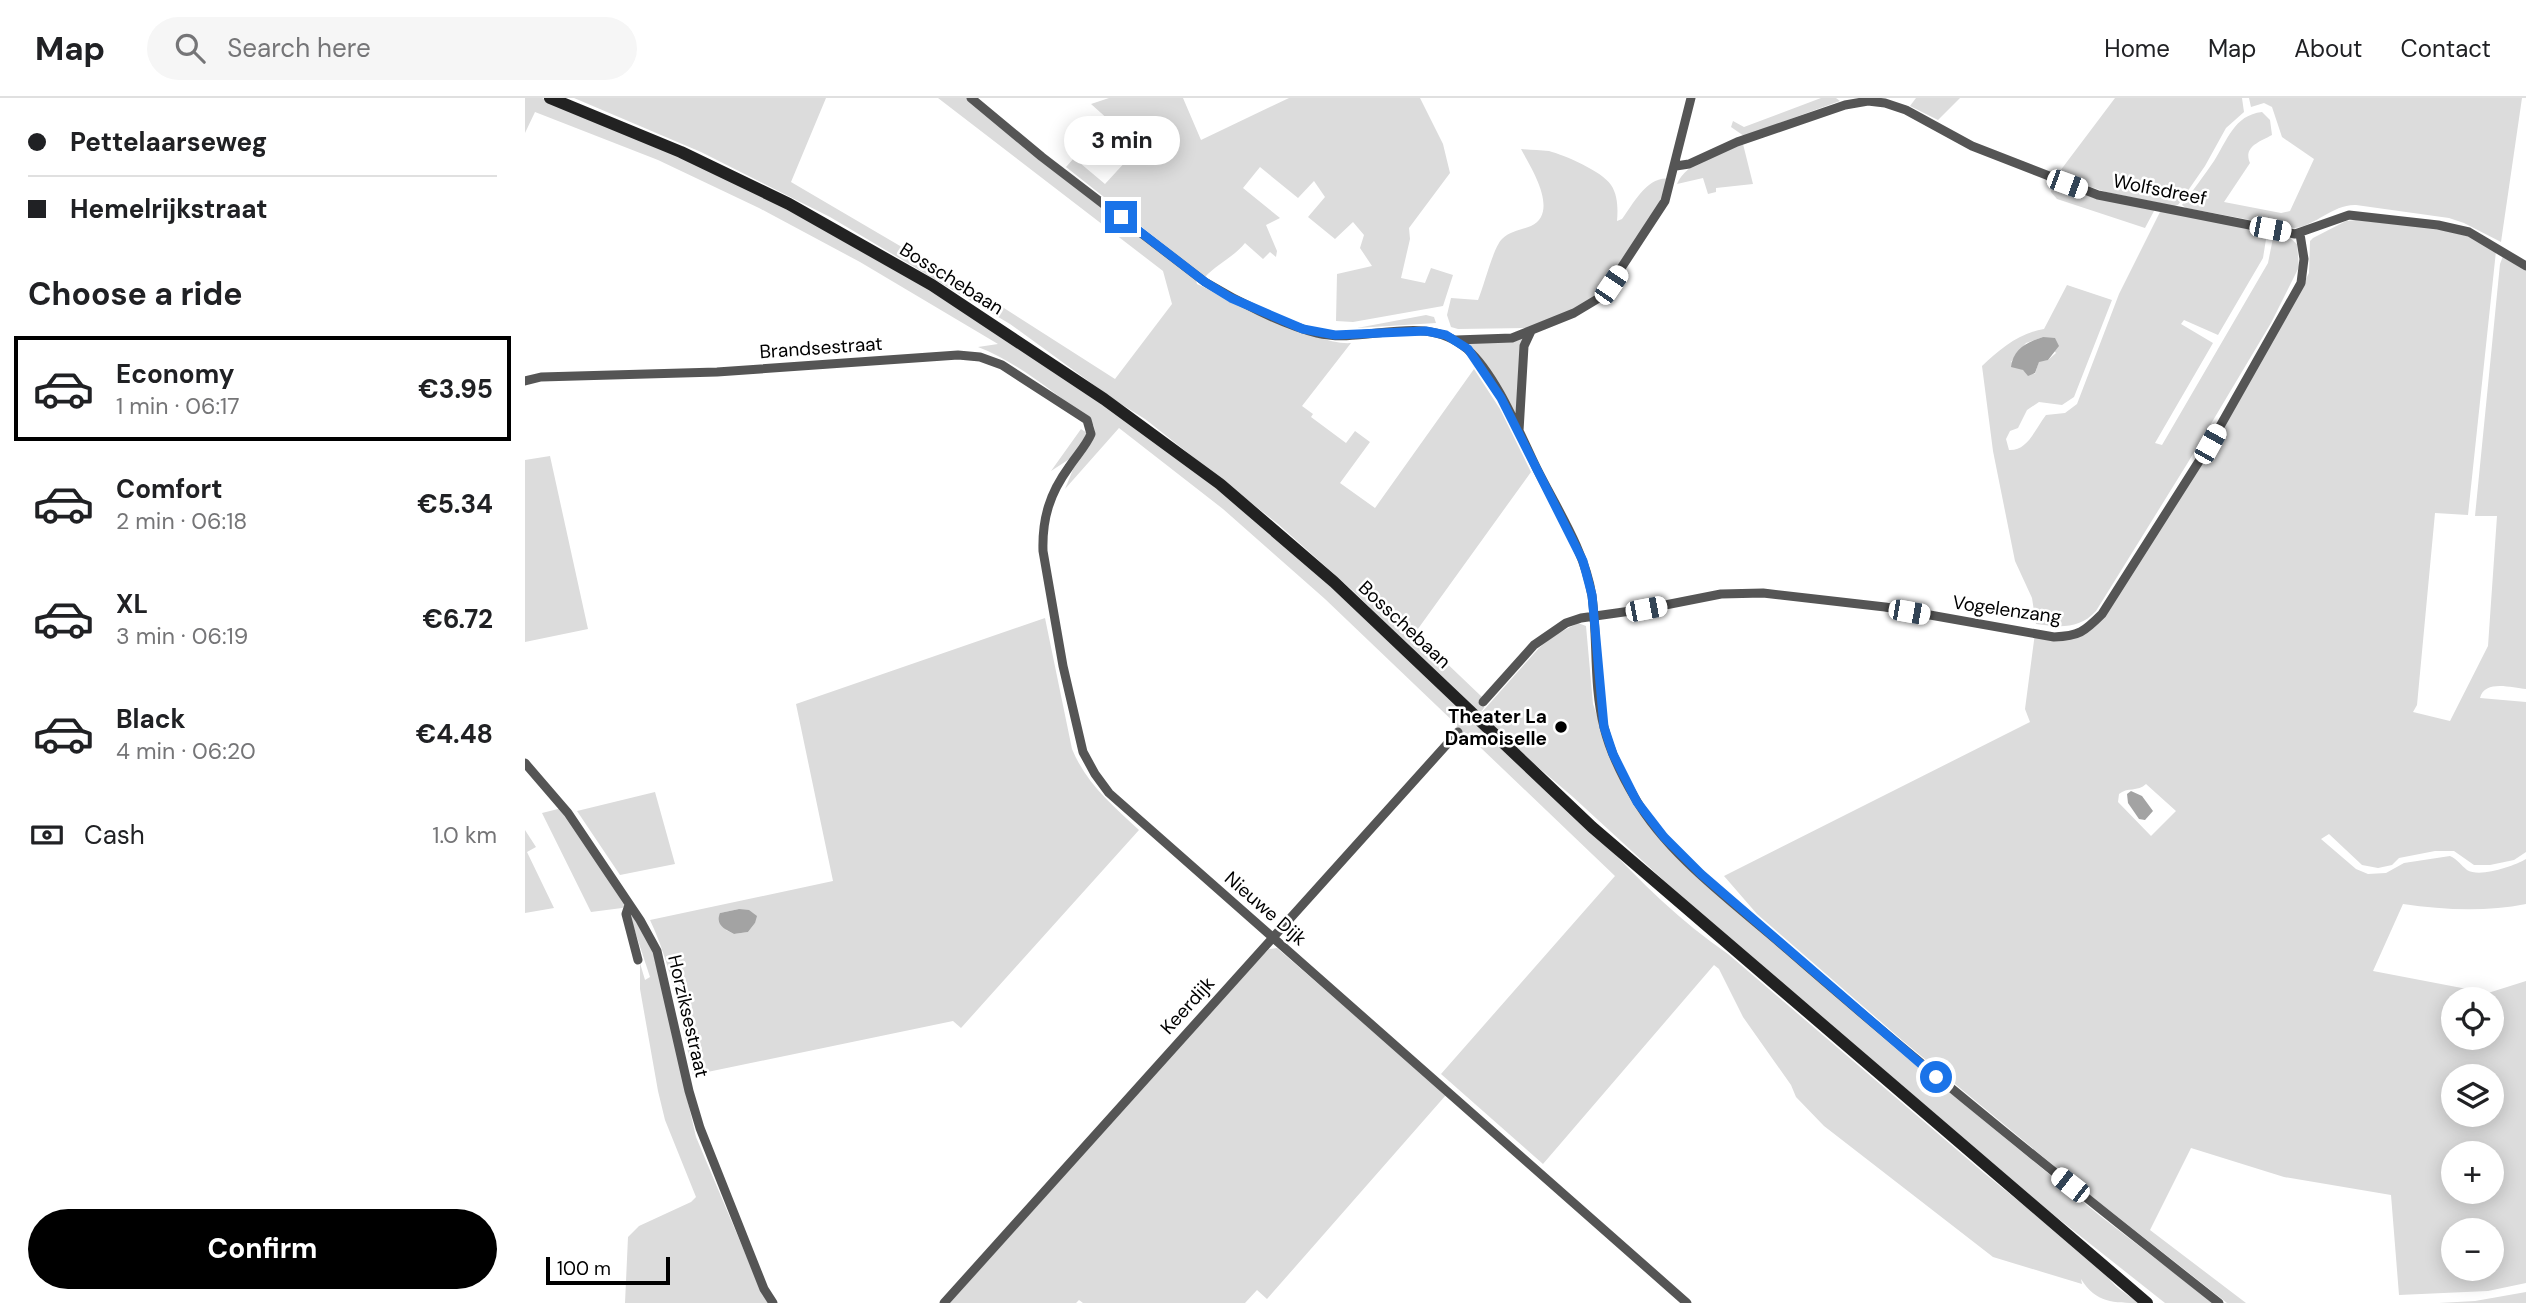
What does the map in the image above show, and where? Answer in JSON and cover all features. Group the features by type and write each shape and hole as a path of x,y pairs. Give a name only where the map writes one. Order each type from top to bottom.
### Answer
{"main road":[{"name":"Bosschebaan","path":"550,98 681,152 789,204 932,285 1104,399 1220,484 1333,582 1592,827 2147,1303"}],"street":[{"path":"971,98 1042,157 1205,282 1231,298 1317,333 1351,335 1426,331 1446,335 1468,349 1501,398 1583,561 1594,616 1604,727 1613,754 1637,802 1674,848 1827,984 1936,1077 2219,1303"},
{"path":"1454,340 1512,338 1586,307 1599,298 1611,285 1665,201 1691,98"},
{"name":"Wolfsdreef","path":"1675,166 1693,163 1737,142 1808,117 1868,100 1906,110 1972,146 2098,195 2300,234"},
{"path":"2300,234 2335,218 2349,215 2438,225 2469,232 2526,265"},
{"name":"Vogelenzang","path":"1594,616 1721,594 1763,593 1885,607 2054,637 2074,636 2086,630 2102,614 2210,444 2301,283 2304,259 2300,234"},
{"path":"1519,433 1524,346 1531,331"},
{"name":"Brandsestraat","path":"525,381 541,377 717,372 958,355 980,357 1002,365 1087,420 1091,434"},
{"name":"Nieuwe Dijk","path":"1091,434 1052,494 1045,513 1043,551 1063,666 1083,752 1095,774 1109,793 1687,1303"},
{"path":"1483,702 1534,645 1550,632 1566,623 1594,616"},
{"name":"Keerdijk","path":"944,1303 1458,732"},
{"name":"Horziksestraat","path":"525,763 568,813 657,951 688,1091 700,1128 764,1289 773,1303"},
{"path":"629,905 626,914 638,960"}],"shaded area":[{"path":"525,98 542,98 702,165 883,259 1104,404 1241,506 1601,840 1677,915 1728,954 1984,1173 2105,1271 2115,1285 2139,1303 2106,1300 2093,1293 2081,1279 2082,1284 1993,1257 1824,1126 1796,1097 1791,1085 1743,1017 1719,969 1714,965 1543,1164 1441,1074 1615,876 1325,599 1223,509 1119,428 1065,489 1074,467 1095,433 1094,426 1089,419 1036,379 1008,361 978,347 998,344 860,262 759,208 658,160 535,112 525,133"},
{"path":"574,98 826,98 791,182 982,294 1115,379 1172,304 1163,271 938,98 968,98 1196,280 1197,284 1296,330 1336,342 1351,343 1302,406 1313,414 1311,417 1346,443 1355,431 1370,442 1340,483 1375,508 1474,369 1500,409 1531,472 1415,633 1482,697 1475,705 1482,712 1553,636 1578,623 1586,626 1593,704 1611,757 1654,828 1944,1088 2099,1215 2213,1303 2165,1303 2050,1212 1684,899 1573,797 1491,727 1353,591 1278,524 1145,419 1010,324 830,217 701,152"},
{"path":"1109,98 1183,98 1201,140 1289,98 1420,98 1443,144 1450,173 1409,228 1410,239 1401,278 1425,283 1431,268 1453,275 1443,306 1353,322 1336,321 1337,274 1372,266 1360,248 1364,235 1353,222 1335,239 1308,217 1325,197 1314,181 1298,198 1260,167 1243,188 1280,218 1266,225 1277,251 1276,257 1270,252 1263,259 1245,243 1205,277 1066,167 1074,158 1105,184 1139,147 1091,104"},
{"path":"1821,98 1836,98 1840,101 1744,136 1731,127 1733,121 1744,127"},
{"path":"1916,98 1960,98 1938,120 1910,106"},
{"path":"2115,98 2242,98 2244,112 2226,128 2205,166 2178,205 2174,206 2106,192 2054,175 2057,175"},
{"path":"2249,98 2522,98 2501,242 2449,218 2356,205 2340,208 2294,228 2186,208 2182,205 2214,161 2232,130 2245,118 2262,112 2270,120 2272,135 2250,149 2250,163 2224,202 2281,213 2290,211 2314,159 2282,137 2272,107 2264,103 2251,107"},
{"path":"1743,144 1753,184 1716,188 1716,192 1708,194 1703,178 1677,184 1688,169 1696,164"},
{"path":"1521,149 1556,153 1600,174 1615,193 1617,221 1622,219 1649,185 1655,181 1671,179 1663,199 1609,283 1584,306 1527,328 1451,327 1447,315 1451,298 1478,300 1502,239 1512,232 1531,226 1543,211 1541,189"},
{"path":"2053,183 2111,201 2153,208 2154,211 2145,228 2057,199 2051,192"},
{"path":"2161,210 2267,233 2263,258 2218,335 2184,320 2181,324 2213,343 2155,443 2162,445 2268,263 2274,233 2289,237 2297,244 2299,267 2271,323 2096,611 2083,621 2068,626 2036,624 2032,598 2015,561 1993,451 1982,366 2018,338 2044,329 2067,285 2112,300 2074,397 2062,405 2039,402 2027,410 2018,428 2010,431 2006,439 2009,450 2021,447 2031,438 2046,415 2065,413 2077,404 2119,294","holes":["2043,337 2056,353 2048,360 2039,361 2035,374 2011,362 2026,343"]},
{"path":"2356,220 2434,228 2472,237 2496,251 2468,515 2435,513 2417,705 2413,712 2450,721 2488,646 2497,516 2475,516 2500,264 2503,256 2526,270 2526,689 2507,686 2487,688 2480,698 2526,702 2526,852 2514,860 2474,865 2454,851 2435,851 2399,858 2392,865 2378,868 2362,865 2329,834 2321,839 2356,869 2368,874 2386,873 2404,863 2450,856 2467,870 2480,873 2505,868 2526,859 2526,904 2465,909 2403,904 2373,971 2457,987 2441,987 2441,1050 2504,1050 2504,988 2526,981 2526,1283 2488,1291 2399,1295 2391,1195 2284,1177 2191,1148 2150,1230 2246,1303 2227,1303 2076,1184 1903,1041 1757,914 1724,876 2030,722 2025,709 2035,633 2055,635 2097,625 2301,289 2309,273 2310,241 2346,221","holes":["2146,784 2176,811 2151,836 2118,802 2122,792"]},
{"path":"1426,315 1434,317 1436,323 1357,328"},
{"path":"1525,337 1516,417 1467,344"},
{"path":"2043,337 2055,338 2059,346 2048,360 2039,362 2035,373 2028,376 2023,370 2011,367 2015,355 2022,347"},
{"path":"1081,429 1087,433 1074,456 1051,471"},
{"path":"550,456 588,629 525,642 525,460"},
{"path":"1045,618 1072,749 1092,783 1139,830 961,1028 953,1021 693,1075 671,977 650,920 833,881 796,704","holes":["739,909 755,923 748,932 734,934 726,930 720,913"]},
{"path":"2131,791 2142,796 2153,811 2145,820 2139,819 2128,803 2127,794"},
{"path":"655,792 675,864 620,875 577,811"},
{"path":"562,808 626,906 591,912 542,813"},
{"path":"525,830 536,847 527,852 554,908 525,913"},
{"path":"749,910 757,916 748,932 734,934 722,926 719,917 720,913"},
{"path":"629,913 638,922 653,951 696,1137 768,1303 625,1303 628,1237 639,1226 691,1202 696,1197 665,1120 658,1091 640,989 640,963 645,980 650,977"},
{"path":"1277,948 1446,1095 1267,1299 1257,1290 1245,1303 1083,1303 1079,1300 1076,1303 950,1303 1241,978 1269,949"},
{"path":"2526,1292 2526,1303 2439,1303 2475,1301"}],"tunnel":[{"path":"1458,732 1483,702"}],"place":[{"name":"Theater La Damoiselle","path":"1561,727"}],"route":[{"path":"1121,217 1205,282 1231,298 1303,329 1335,335 1426,331 1446,335 1468,349 1501,398 1583,561 1592,595 1604,727 1623,778 1637,802 1664,837 1701,874 1936,1077"}]}
